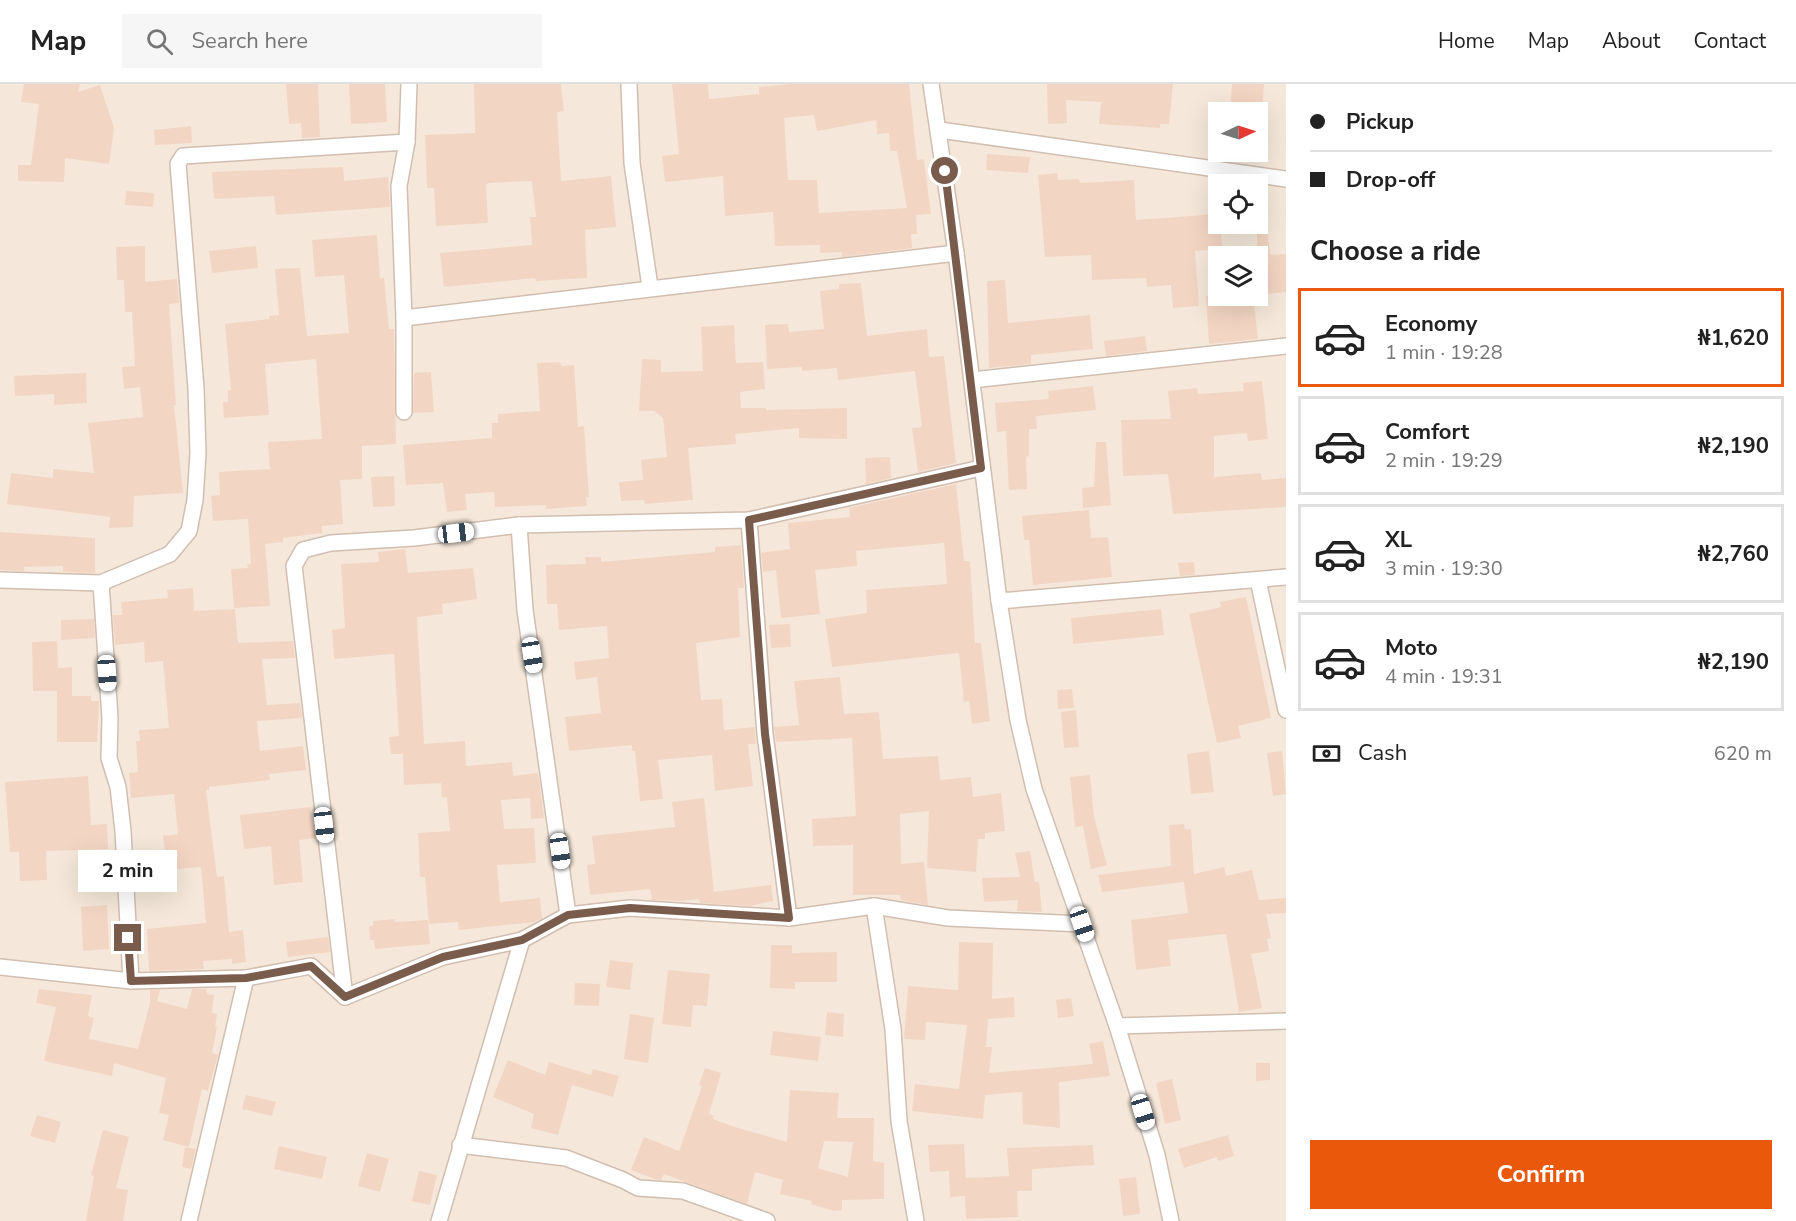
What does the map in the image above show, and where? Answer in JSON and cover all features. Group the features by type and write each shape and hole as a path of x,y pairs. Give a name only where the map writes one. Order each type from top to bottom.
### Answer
{"street":[{"path":"404,412 404,318 399,186 407,142 409,84"},
{"path":"629,84 632,163 650,287"},
{"path":"931,84 940,130 999,601 1018,720 1034,789 1117,1026 1157,1155 1171,1221"},
{"path":"940,130 1286,179"},
{"path":"0,580 101,583 170,554 189,531 195,500 198,453 196,388 178,164 183,156 407,142"},
{"path":"404,318 650,287 956,253"},
{"path":"972,380 1286,346"},
{"path":"345,997 294,566 303,550 331,543 414,538 519,525 749,520 981,468"},
{"path":"749,520 765,734 789,918"},
{"path":"519,525 525,610 568,915"},
{"path":"999,601 1286,578"},
{"path":"1258,580 1286,710"},
{"path":"101,583 110,718 109,758 118,787 123,831 131,981"},
{"path":"345,997 443,957 522,940 568,915 630,908 789,918 874,906 948,918 1082,924"},
{"path":"874,906 893,1029 899,1121 916,1221"},
{"path":"439,1221 522,940"},
{"path":"0,967 131,981 246,978 311,966 345,997"},
{"path":"189,1221 246,978"},
{"path":"1117,1026 1286,1022"},
{"path":"460,1145 566,1158 638,1188 682,1191 766,1221"}],"shaded area":[{"path":"0,84 1286,84 1286,1221 0,1221"}],"building":[{"path":"24,84 80,84 78,92 100,85 114,128 109,164 65,158 64,182 18,181 18,165 31,165 39,104 21,102"},
{"path":"286,84 318,84 320,137 302,138 301,123 289,124"},
{"path":"349,84 385,84 387,122 351,124"},
{"path":"474,84 561,84 564,111 557,112 561,181 611,176 616,227 585,230 587,278 536,281 535,278 444,287 440,253 532,245 530,217 536,217 532,181 486,185 488,223 436,226 434,188 427,188 425,135 475,133"},
{"path":"672,84 708,84 709,99 759,94 759,87 790,84 909,84 917,160 924,159 931,214 916,215 917,234 911,234 912,248 842,257 842,252 820,253 820,245 775,246 773,212 725,216 723,176 665,182 662,156 679,154","holes":["814,115 817,131 876,120 877,134 889,133 890,151 897,151 907,208 819,213 817,180 788,180 784,118"]},
{"path":"1047,84 1173,84 1169,124 1160,124 1160,128 1099,124 1101,102 1066,100 1067,123 1048,124"},
{"path":"1232,84 1264,84 1263,102 1231,102"},
{"path":"191,126 192,143 155,145 154,130"},
{"path":"987,154 1030,157 1028,173 986,170"},
{"path":"343,167 344,181 388,177 390,207 276,215 274,196 214,199 212,172"},
{"path":"1057,173 1058,180 1079,179 1080,183 1134,180 1136,220 1208,215 1208,234 1221,234 1223,246 1208,246 1208,250 1195,251 1199,306 1173,308 1171,285 1147,287 1146,278 1092,280 1091,255 1045,257 1038,175"},
{"path":"126,191 154,193 153,207 125,205"},
{"path":"1257,234 1268,234 1270,255 1286,254 1286,292 1268,294 1268,246 1257,246"},
{"path":"377,235 380,279 384,278 389,329 394,329 396,444 362,446 362,479 340,480 343,524 322,526 322,533 283,538 283,542 265,544 270,606 234,608 231,569 248,568 247,564 251,564 248,519 213,521 211,496 220,495 219,472 270,469 268,442 322,439 316,359 265,364 269,415 224,418 223,402 228,402 228,390 231,390 225,324 269,319 269,316 279,315 275,269 300,268 307,336 349,333 344,275 315,277 312,240"},
{"path":"145,246 145,282 177,279 179,303 169,304 176,405 174,405 183,493 134,496 133,527 109,528 110,517 7,504 11,473 53,478 53,469 94,473 88,423 143,417 140,387 124,389 122,367 135,366 132,312 125,312 124,280 117,280 116,247"},
{"path":"256,246 258,268 212,273 209,251"},
{"path":"1005,280 1008,323 1090,315 1093,349 1031,355 1031,364 989,368 987,281"},
{"path":"861,283 867,336 927,329 929,357 944,356 956,463 918,472 912,428 922,427 915,371 838,380 837,368 802,371 802,367 767,369 765,325 788,324 789,332 824,329 820,291 839,289 839,284"},
{"path":"1206,296 1208,296 1208,306 1254,306 1258,339 1209,344"},
{"path":"734,325 736,363 763,362 765,389 740,392 741,408 766,408 766,410 847,408 847,439 799,438 799,428 735,434 736,444 688,448 693,500 645,504 644,500 621,501 619,482 643,480 641,460 667,457 663,418 654,411 639,411 642,359 661,360 661,372 703,371 701,327"},
{"path":"1145,336 1147,351 1106,356 1104,341"},
{"path":"559,362 562,366 574,365 578,427 584,426 589,497 586,497 587,506 546,509 546,505 495,507 494,492 465,494 467,510 447,512 443,483 406,485 403,445 492,438 492,423 498,423 498,414 540,411 537,363"},
{"path":"431,372 434,412 413,413 414,373"},
{"path":"86,373 87,403 54,405 54,394 15,396 14,376"},
{"path":"1262,381 1268,439 1248,441 1247,433 1214,436 1214,477 1261,473 1262,480 1286,478 1286,507 1173,514 1168,474 1123,476 1121,420 1171,419 1168,391 1197,388 1198,394 1244,391 1243,383"},
{"path":"1093,386 1096,410 1036,416 1037,429 1029,429 1029,456 1026,457 1027,489 1009,490 1006,431 997,432 995,403 1049,399 1048,391"},
{"path":"1096,442 1106,442 1111,505 1083,508 1082,488 1094,487"},
{"path":"890,457 891,478 866,484 865,458"},
{"path":"394,476 395,506 373,507 371,477"},
{"path":"956,484 964,561 970,561 975,643 981,643 990,721 972,724 969,701 964,702 959,653 832,667 825,619 867,613 866,590 947,584 944,543 856,551 857,566 815,570 820,614 781,618 776,570 763,572 761,553 790,549 788,523 850,517 849,508"},
{"path":"1089,510 1091,538 1108,537 1112,577 1033,585 1029,540 1024,540 1022,516"},
{"path":"0,532 95,538 95,573 63,572 63,566 24,567 24,571 0,570"},
{"path":"741,545 744,588 738,588 740,637 696,643 701,700 722,699 724,730 755,727 756,744 748,744 753,786 715,791 712,755 658,760 663,799 640,801 635,751 632,751 632,745 569,751 565,717 601,713 597,677 576,680 574,662 609,658 607,626 559,630 557,604 547,604 546,565 586,564 585,557 601,557 601,562 715,552 715,547"},
{"path":"405,549 408,573 473,568 477,599 442,604 443,614 417,617 424,744 465,741 466,766 512,762 513,776 538,773 544,818 531,819 530,798 501,800 504,829 534,828 536,863 497,865 500,902 540,898 542,918 534,922 459,930 458,922 429,924 425,877 420,877 418,833 450,831 447,797 442,798 441,783 404,785 403,754 391,754 389,737 399,736 394,654 334,659 332,630 345,628 341,564 379,562 378,552"},
{"path":"1194,562 1195,575 1180,576 1178,563"},
{"path":"193,588 194,611 235,609 238,643 293,641 295,658 262,659 267,705 300,703 302,718 257,721 260,751 303,746 306,770 269,774 270,780 209,787 209,790 206,790 217,877 224,876 229,932 243,930 246,962 232,964 232,959 203,961 204,969 149,971 147,929 206,923 201,867 167,870 163,836 178,834 174,794 131,798 129,773 138,772 136,741 140,741 139,730 169,728 163,661 145,663 144,642 115,645 113,615 122,615 121,602 168,598 167,590"},
{"path":"1246,597 1271,718 1238,726 1241,738 1217,743 1189,614 1221,607 1220,602"},
{"path":"1161,609 1164,635 1073,644 1071,618"},
{"path":"94,619 95,638 61,640 61,620"},
{"path":"790,624 791,647 771,648 769,625"},
{"path":"57,641 58,668 72,667 72,696 91,696 91,701 99,701 97,742 57,742 57,691 33,691 32,642"},
{"path":"840,677 844,714 879,712 883,759 938,756 940,780 971,777 973,797 1001,793 1005,831 985,833 985,839 978,839 976,872 927,868 929,811 900,814 901,864 924,862 928,905 901,900 900,895 853,895 853,845 813,846 812,819 856,816 852,738 776,742 774,727 799,725 794,681"},
{"path":"1072,689 1074,708 1058,709 1057,690"},
{"path":"1076,710 1079,747 1064,748 1061,712"},
{"path":"1209,751 1214,792 1191,794 1187,754"},
{"path":"1282,751 1286,794 1273,796 1267,753"},
{"path":"1090,775 1094,817 1107,865 1091,869 1083,826 1075,827 1070,777"},
{"path":"88,776 91,825 107,824 108,849 46,851 47,880 20,881 19,852 10,852 5,782"},
{"path":"704,798 714,892 771,885 773,901 750,906 700,903 699,899 652,900 650,889 590,895 587,865 595,864 592,836 675,827 672,802"},
{"path":"310,807 316,838 299,840 303,882 274,885 271,846 244,849 240,815"},
{"path":"1184,824 1185,830 1191,829 1194,874 1224,867 1226,876 1252,870 1259,900 1286,898 1286,913 1266,914 1271,938 1267,939 1269,951 1251,954 1262,1008 1239,1012 1226,934 1168,940 1171,966 1136,970 1131,920 1188,913 1184,882 1102,892 1098,875 1171,866 1169,825"},
{"path":"1030,851 1035,882 1039,882 1042,912 1017,911 1018,900 984,902 982,878 1020,877 1015,853"},
{"path":"107,905 109,949 83,951 81,907"},
{"path":"395,919 395,922 428,920 430,944 375,949 374,940 370,940 369,926 373,926 373,921"},
{"path":"328,937 330,952 288,957 286,942"},
{"path":"959,942 993,943 992,999 1014,997 1015,1017 988,1019 986,1047 992,1047 989,1073 1093,1064 1089,1044 1103,1041 1110,1076 1059,1082 1060,1128 1023,1124 1022,1092 985,1095 983,1119 912,1111 915,1084 959,1089 967,1025 926,1022 925,1040 904,1039 908,986 958,990"},
{"path":"771,945 792,945 792,953 837,952 837,982 795,982 795,989 770,988"},
{"path":"610,960 633,963 630,990 606,987"},
{"path":"668,970 710,974 707,1006 693,1005 691,1027 662,1024"},
{"path":"575,983 600,984 599,1006 574,1005"},
{"path":"39,989 92,995 88,1016 94,1018 89,1039 138,1049 150,1003 150,990 160,990 157,1001 187,1009 192,989 206,989 207,994 214,995 212,1013 217,1014 215,1027 217,1027 212,1053 218,1055 208,1091 202,1089 189,1147 163,1140 169,1115 159,1113 166,1078 114,1063 112,1076 44,1061 56,1007 36,1003"},
{"path":"1071,998 1074,1016 1058,1018 1056,1000"},
{"path":"827,1012 844,1014 843,1037 825,1035"},
{"path":"630,1014 654,1018 648,1063 624,1059"},
{"path":"773,1031 821,1037 818,1061 770,1055"},
{"path":"508,1060 545,1075 549,1062 591,1075 593,1069 619,1076 613,1097 572,1085 558,1135 531,1128 534,1114 493,1097"},
{"path":"1256,1063 1270,1063 1270,1080 1256,1081"},
{"path":"705,1068 721,1073 709,1114 714,1116 713,1119 787,1142 790,1090 839,1093 837,1118 874,1118 873,1161 884,1163 884,1199 842,1200 842,1210 834,1211 811,1204 812,1201 780,1194 783,1180 755,1172 747,1204 664,1174 661,1180 631,1170 644,1137 679,1151 702,1086 699,1085","holes":["824,1141 853,1142 848,1177 818,1168"]},
{"path":"1172,1079 1181,1120 1165,1124 1156,1083"},
{"path":"246,1095 276,1102 272,1116 242,1109"},
{"path":"37,1115 61,1122 55,1143 30,1136"},
{"path":"103,1130 129,1137 116,1188 128,1190 123,1221 86,1221 94,1176 91,1175"},
{"path":"1228,1135 1234,1156 1218,1161 1217,1157 1184,1168 1178,1149"},
{"path":"964,1144 966,1178 1009,1176 1007,1148 1093,1145 1094,1165 1032,1169 1032,1191 1017,1191 1018,1217 966,1219 965,1196 950,1197 949,1171 930,1172 928,1145"},
{"path":"279,1146 327,1157 322,1179 274,1169"},
{"path":"185,1147 196,1149 191,1169 182,1167"},
{"path":"367,1153 389,1159 380,1192 358,1186"},
{"path":"419,1171 437,1175 430,1205 412,1201"},
{"path":"1136,1177 1140,1214 1123,1216 1119,1179"}],"route":[{"path":"128,938 131,981 246,978 311,966 345,997 443,957 522,940 568,915 630,908 789,918 765,734 749,520 981,468 945,171"}]}
